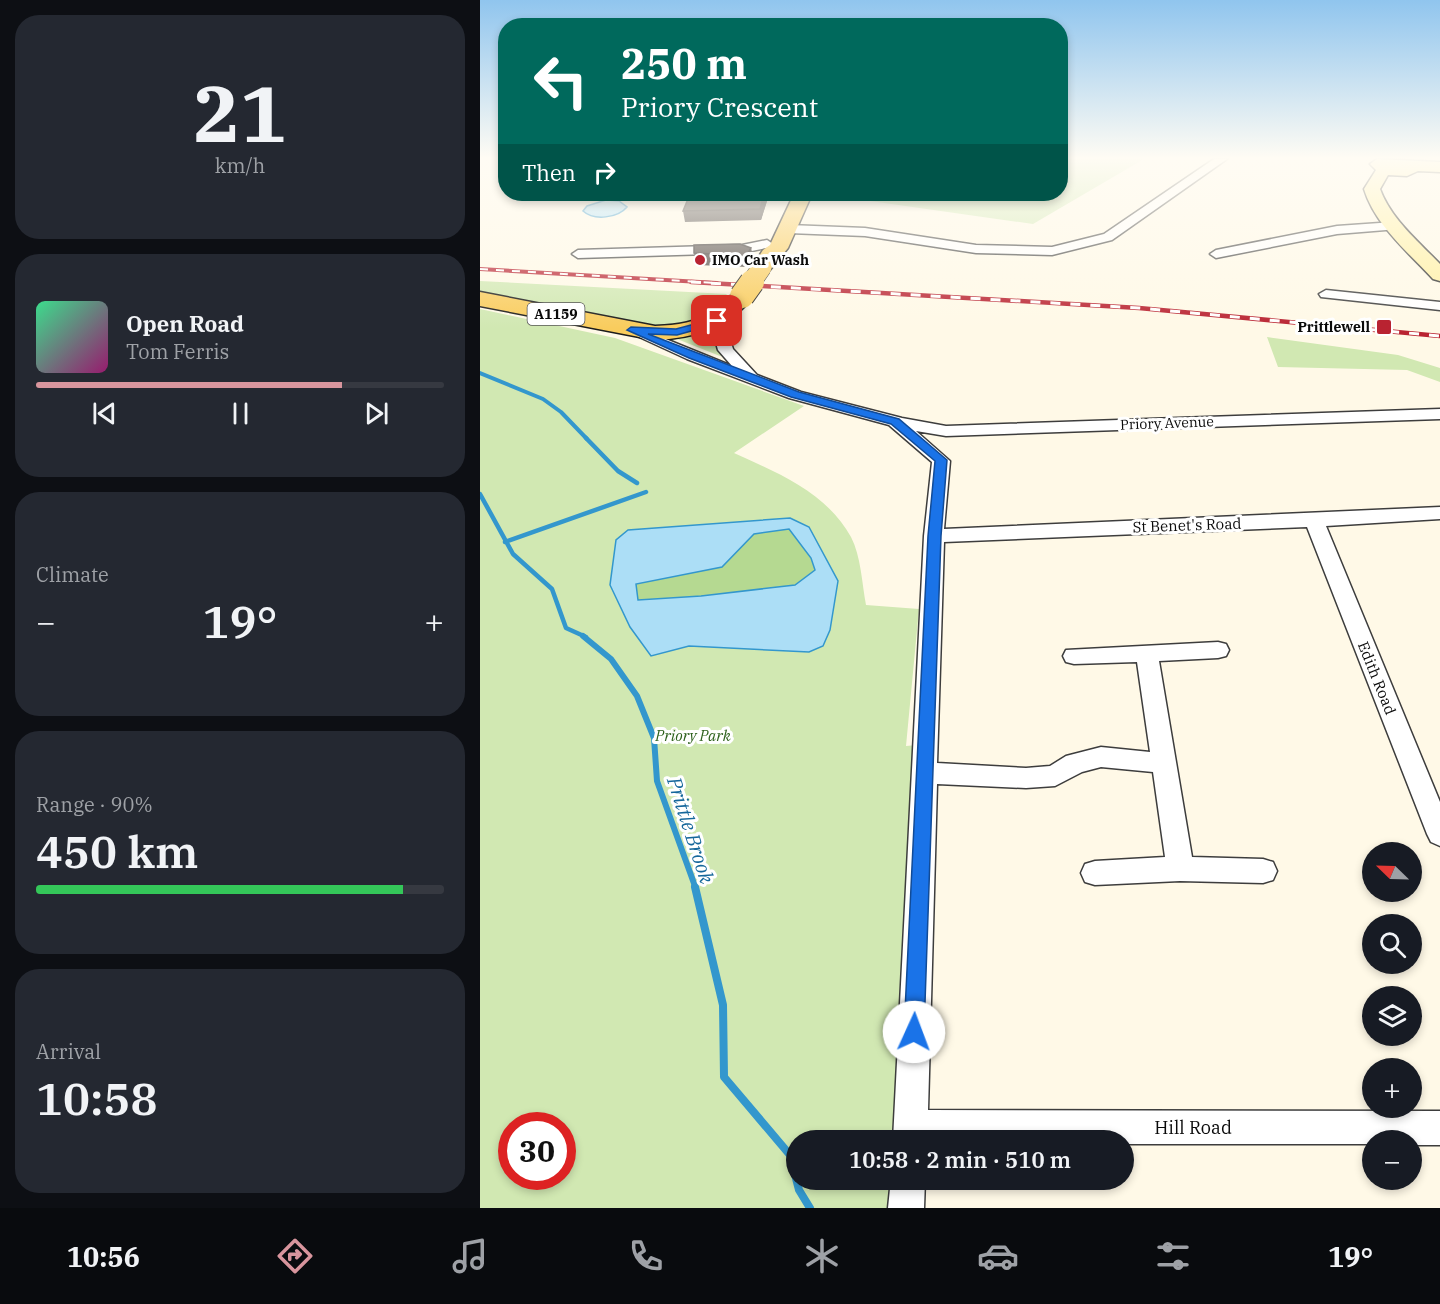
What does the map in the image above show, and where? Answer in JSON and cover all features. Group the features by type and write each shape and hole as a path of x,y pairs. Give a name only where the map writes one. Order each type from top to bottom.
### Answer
{"main road":[{"name":"A1159","path":"480,299 631,330 677,332 717,321 742,296 766,255 778,215"},
{"name":"A1159","path":"766,255 778,248 794,215"},
{"path":"1387,215 1438,271"}],"street":[{"path":"789,229 865,232 976,249 1052,251 1108,237 1140,215"},
{"path":"1215,254 1337,230 1394,226"},
{"path":"578,254 742,249 766,255"},
{"path":"1326,294 1440,306"},
{"path":"717,321 726,350 752,378"},
{"name":"Priory Avenue","path":"631,330 795,395 895,422 946,430 1440,414"},
{"path":"895,422 941,460"},
{"path":"910,1130 934,536 946,430"},
{"name":"St Benet's Road","path":"934,536 1224,522 1315,522 1440,513"},
{"name":"Edith Road","path":"1315,522 1440,834"},
{"path":"1074,656 1218,650"},
{"path":"1147,653 1180,870"},
{"path":"925,773 1026,778 1055,776 1074,763 1101,756 1163,763"},
{"path":"1095,873 1180,870 1263,871"},
{"name":"Hill Road","path":"1134,1131 1440,1128"},
{"path":"906,1208 907,1190"}],"green space":[{"path":"972,215 1048,215 1033,224"},
{"path":"480,281 727,294 711,313 705,316 683,324 654,327 480,297"},
{"name":"Priory Park","path":"480,309 615,338 804,406 734,453 800,486 815,496 841,521 857,553 866,605 919,609 906,746 917,745 898,1130 786,1130 786,1190 896,1190 895,1208 480,1208"},
{"path":"713,327 723,355 720,356 677,339 669,343 648,336"},
{"path":"1267,337 1398,355 1440,368 1440,382 1407,370 1278,367"},
{"path":"789,529 811,558 815,571 795,585 701,596 638,600 636,584 722,567 754,534"}],"water":[{"path":"591,215 614,215 606,217"},
{"path":"790,518 809,527 838,581 830,630 823,646 809,652 689,646 651,656 630,627 610,585 616,540 628,530","holes":["789,529 811,558 815,570 795,585 701,596 638,600 636,584 722,567 754,534"]}],"building":[{"path":"740,244 751,248 746,256 694,253 694,245"}],"waterway":[{"path":"480,373 543,399 561,412 587,439"},
{"path":"586,438 618,471 637,483"},
{"path":"506,542 646,492"},
{"name":"Prittle Brook","path":"480,494 506,542"},
{"name":"Prittle Brook","path":"506,542 513,554 552,589 566,628 586,637"},
{"name":"Prittle Brook","path":"583,636 611,659 637,696 654,738 657,781 696,889"},
{"name":"Prittle Brook","path":"695,887 723,1005 724,1077 790,1155 799,1190 810,1208"}],"railway":[{"path":"480,269 717,283"},
{"path":"691,282 1139,308 1440,336"}],"place":[{"name":"IMO Car Wash","path":"700,260"},
{"name":"Prittlewell","path":"1384,327"}],"route":[{"path":"717,321 695,329 677,332 655,333 631,330 795,395 895,422 941,460 934,536 914,1032"}]}
